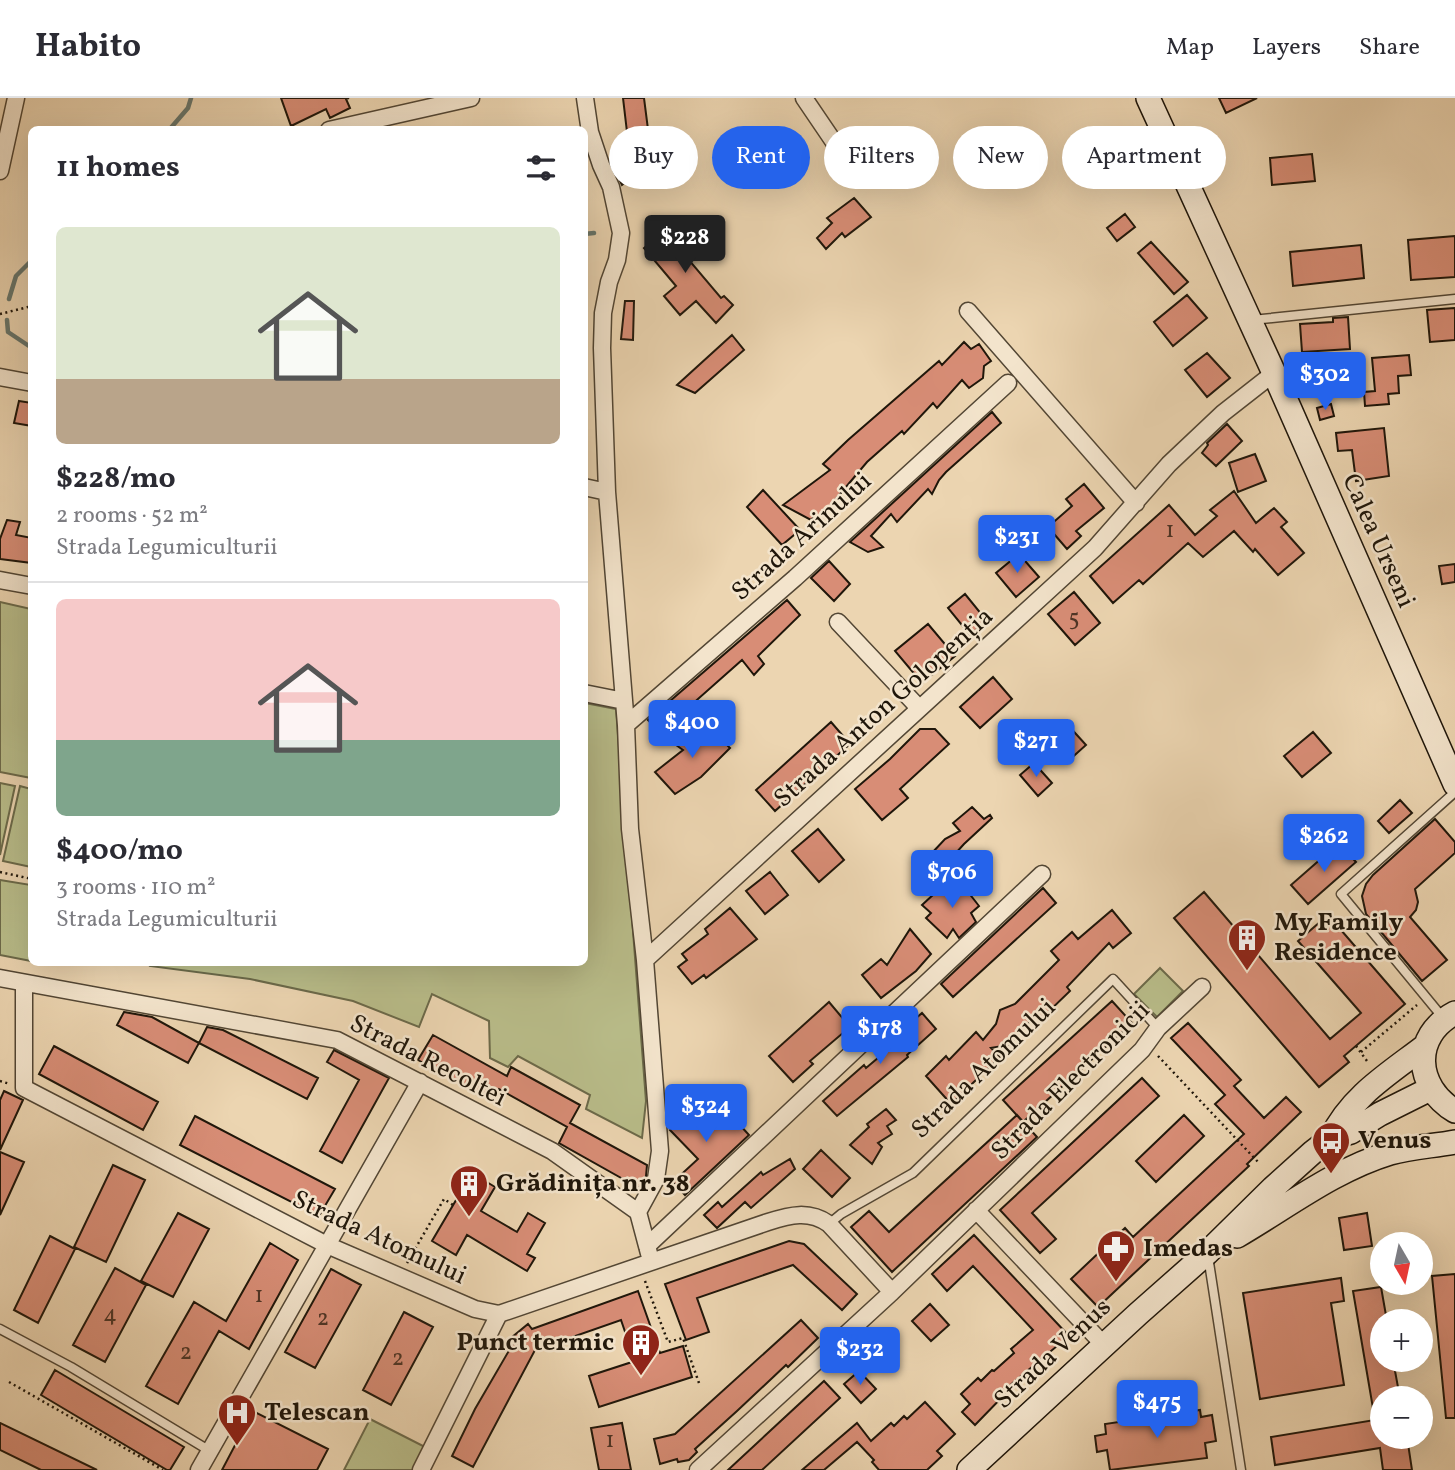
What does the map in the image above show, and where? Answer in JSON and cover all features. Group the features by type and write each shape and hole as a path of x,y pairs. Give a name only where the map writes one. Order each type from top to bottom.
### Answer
{"main road":[{"name":"Calea Urseni","path":"1148,98 1274,373 1455,784"},
{"name":"Strada Venus","path":"1331,1138 1339,1120 1368,1089 1426,1046 1430,1036 1449,1016"},
{"path":"1426,1046 1423,1061 1430,1089 1440,1102 1455,1111"},
{"name":"Strada Venus","path":"969,1470 1207,1253 1273,1188 1331,1138 1351,1132 1430,1089"},
{"path":"1207,1253 1321,1184 1357,1166 1392,1153 1455,1142"}],"street":[{"path":"0,171 16,98"},
{"path":"347,126 471,98"},
{"path":"586,98 590,132 611,187 621,233 603,313 601,348 607,492 626,725 631,830 645,960 660,1151 656,1179 638,1212 646,1257"},
{"path":"804,98 824,127"},
{"path":"968,311 1136,503"},
{"name":"Strada Anton Golopenția","path":"645,960 1096,548 1169,464 1223,413 1274,373"},
{"path":"0,377 28,382"},
{"name":"Strada Arinului","path":"626,725 795,578 1008,383"},
{"path":"588,488 607,492"},
{"path":"0,580 28,585"},
{"path":"838,622 919,708"},
{"path":"588,694 624,701"},
{"path":"646,1257 1042,874"},
{"name":"Strada Recoltei","path":"0,978 337,1040 552,1152 638,1212"},
{"name":"Strada Atomului","path":"24,983 24,1088 327,1245 475,1309 499,1314"},
{"name":"Strada Electronicii","path":"698,1470 892,1292 1147,1044 1158,1028 1202,988"},
{"path":"199,1470 420,1082"},
{"path":"976,1210 1104,1345"},
{"path":"421,1470 499,1314 646,1257 788,1216 805,1214 829,1224 892,1292"}],"lane":[{"path":"1249,320 1455,299"},
{"path":"1449,1016 1341,894 1455,792"},
{"name":"Strada Atomului","path":"829,1224 841,1214 913,1173 1113,979 1158,1028"},
{"path":"1207,1253 1241,1470"},
{"path":"0,1329 71,1367 210,1451"}],"path":[{"path":"0,314 28,307"},
{"path":"0,872 28,878"},
{"path":"1361,1052 1417,1004"},
{"path":"1147,1044 1259,1163"},
{"path":"1356,1046 1367,1061"},
{"path":"403,1269 444,1199 453,1205"},
{"path":"646,1257 668,1342 683,1338 699,1383"},
{"path":"9,1382 163,1470"}],"green space":[{"path":"0,602 28,608 28,777 0,772"},
{"path":"588,704 616,709 646,1101 642,1138 586,1109 590,1095 518,1056 508,1067 490,1058 489,1021 432,994 419,1027 353,1001 250,979 150,966 588,966"},
{"path":"0,783 15,786 0,855"},
{"path":"20,786 28,788 28,866 3,861"},
{"path":"0,880 28,885 28,960 0,955"},
{"path":"1160,968 1183,991 1157,1017 1134,994"},
{"path":"370,1419 425,1447 413,1470 344,1470"}],"building":[{"path":"281,98 349,98 346,99 350,108 330,118 326,109 291,126"},
{"path":"623,98 644,98 648,126 626,126"},
{"path":"1219,98 1257,98 1226,113"},
{"path":"1312,154 1315,181 1272,185 1270,158"},
{"path":"854,198 871,217 845,237 842,233 826,249 817,238 832,223 827,218"},
{"path":"1125,214 1135,227 1117,241 1107,228"},
{"path":"674,223 693,245 683,253 721,298 724,296 733,305 716,323 696,301 680,315 664,296 676,286 644,248"},
{"path":"1455,236 1455,277 1411,280 1408,240"},
{"path":"1151,242 1188,282 1174,294 1138,253"},
{"path":"1361,245 1364,278 1293,286 1290,252"},
{"path":"1187,295 1207,318 1173,346 1154,322"},
{"path":"625,301 634,301 633,340 621,339"},
{"path":"1455,308 1455,340 1430,342 1427,310"},
{"path":"1348,317 1350,349 1302,352 1300,324 1333,322 1333,318"},
{"path":"732,335 744,350 695,393 677,385"},
{"path":"964,342 971,349 979,344 991,361 984,366 983,378 969,388 962,380 937,408 933,403 904,434 902,431 867,462 836,502 817,519 815,516 811,520 783,505 830,470 823,464 848,440 939,361 942,365"},
{"path":"1207,353 1230,378 1207,397 1185,370"},
{"path":"1409,355 1411,375 1398,376 1399,393 1388,394 1389,404 1365,406 1364,392 1375,391 1372,358"},
{"path":"19,401 28,402 28,425 14,423"},
{"path":"1331,404 1334,416 1320,420 1317,408"},
{"path":"992,412 1001,423 946,472 932,494 928,489 897,522 891,514 871,536 883,547 868,552 850,542"},
{"path":"1227,424 1242,441 1216,466 1202,453 1207,443"},
{"path":"1384,428 1389,476 1356,481 1352,450 1338,451 1336,433"},
{"path":"1255,454 1266,481 1238,492 1229,463"},
{"path":"1084,484 1104,508 1076,531 1081,536 1067,549 1048,527 1072,506 1066,499"},
{"path":"763,490 800,530 782,545 747,507"},
{"path":"1234,491 1256,523 1274,508 1287,522 1281,527 1304,553 1278,575 1255,549 1253,552 1234,531 1203,557 1188,543 1143,584 1139,580 1113,603 1090,576 1169,505 1195,535 1217,516 1210,510"},
{"path":"7,520 20,522 16,535 28,537 28,562 0,559 0,539"},
{"path":"1019,554 1039,577 1016,597 996,573"},
{"path":"829,561 850,584 834,601 811,578"},
{"path":"1455,564 1455,582 1442,584 1439,566"},
{"path":"1074,592 1100,623 1075,645 1048,614"},
{"path":"965,594 987,621 970,635 948,608"},
{"path":"787,600 800,615 758,656 764,664 754,675 742,660 689,707 684,702 656,728 648,720"},
{"path":"928,624 955,656 922,683 895,651"},
{"path":"993,677 1012,699 980,728 960,707"},
{"path":"831,722 850,744 775,811 756,790"},
{"path":"1066,723 1086,745 1067,762 1046,740"},
{"path":"694,728 705,736 712,730 730,748 701,777 675,794 655,772 683,750 676,745"},
{"path":"920,729 935,729 949,744 900,789 908,798 882,820 855,789"},
{"path":"1313,732 1331,753 1302,777 1284,756"},
{"path":"1034,763 1052,783 1038,796 1020,775"},
{"path":"1400,800 1412,813 1389,833 1378,821"},
{"path":"972,807 984,819 990,815 992,818 946,864 932,853 945,839 960,831 953,823"},
{"path":"1435,819 1455,842 1455,853 1415,889 1418,902 1410,917 1447,960 1422,981 1366,914 1362,896 1373,875"},
{"path":"818,829 844,860 819,882 792,851"},
{"path":"1339,843 1356,862 1308,904 1291,885"},
{"path":"770,872 788,895 765,914 746,891"},
{"path":"947,882 954,889 961,883 979,906 971,913 976,922 959,938 953,929 947,938 926,918 931,913 922,905"},
{"path":"1043,888 1056,903 953,997 941,984"},
{"name":"My Family Residence","path":"1204,892 1330,1039 1361,1013 1298,941 1328,915 1405,1004 1344,1056 1349,1062 1319,1087 1174,918"},
{"path":"730,908 757,939 706,978 704,975 692,984 678,967 687,960 682,954 708,934 705,929"},
{"path":"1112,910 1131,933 1113,948 1109,943 1067,987 1070,991 1042,1018 1037,1013 1009,1045 991,1048 1000,1057 951,1104 926,1076 946,1056 949,1060 976,1032 983,1040 996,1024 1000,1010 1015,1004 1059,960 1051,951 1072,932 1078,939"},
{"path":"910,929 931,954 916,971 881,998 862,975 881,959 887,965"},
{"path":"1112,1001 1132,1023 1023,1122 1003,1100"},
{"path":"829,1002 850,1027 810,1061 813,1064 793,1082 769,1056"},
{"path":"124,1012 152,1017 199,1043 188,1063 117,1025"},
{"path":"922,1013 936,1029 907,1055 908,1057 837,1116 823,1101 864,1065 866,1068 904,1036 900,1032"},
{"path":"1188,1023 1241,1080 1234,1086 1264,1118 1286,1097 1301,1112 1247,1164 1249,1166 1098,1307 1071,1279 1125,1228 1133,1237 1244,1134 1215,1104 1225,1095 1171,1038"},
{"path":"207,1027 223,1030 318,1078 307,1099 199,1043"},
{"path":"433,1035 507,1076 511,1067 580,1105 570,1123 647,1165 646,1176 639,1188 559,1143 567,1127 499,1089 492,1101 418,1060"},
{"path":"54,1046 158,1102 143,1130 39,1074"},
{"path":"334,1050 389,1078 342,1163 320,1151 359,1080 327,1062"},
{"path":"1142,1078 1159,1096 1032,1213 1056,1239 1040,1253 1000,1210"},
{"path":"4,1091 23,1100 0,1150 0,1100"},
{"path":"698,1105 714,1122 727,1111 749,1135 685,1195 673,1182 698,1159 670,1130"},
{"path":"886,1109 896,1120 887,1126 892,1134 878,1143 882,1147 872,1164 850,1145 869,1127 867,1124"},
{"path":"1017,1115 1037,1137 892,1272 851,1227 869,1211 889,1232"},
{"path":"1184,1115 1204,1136 1156,1182 1136,1161"},
{"path":"195,1116 335,1189 319,1216 180,1145"},
{"path":"821,1150 850,1178 832,1197 803,1169"},
{"path":"0,1152 24,1162 0,1215"},
{"path":"790,1159 795,1169 751,1208 745,1202 717,1228 704,1215 718,1202 722,1207 761,1172 763,1175"},
{"path":"113,1165 145,1180 106,1262 74,1247"},
{"name":"Grădinița nr. 38","path":"472,1173 495,1187 481,1211 517,1232 528,1213 545,1223 527,1254 535,1258 527,1271 467,1235 456,1255 432,1241"},
{"path":"178,1213 209,1229 173,1297 141,1281"},
{"path":"1367,1213 1370,1246 1344,1250 1339,1218"},
{"path":"974,1235 1069,1336 1008,1387 1010,1389 975,1425 962,1412 970,1404 961,1394 978,1378 981,1381 994,1371 1014,1353 1011,1349 1033,1330 973,1266 947,1291 932,1274"},
{"path":"50,1236 75,1249 38,1323 14,1310"},
{"path":"789,1241 804,1244 857,1294 842,1310 793,1265 697,1298 709,1332 686,1340 665,1284"},
{"path":"270,1243 298,1260 249,1349 219,1331 178,1404 146,1386 194,1302 226,1321"},
{"path":"115,1268 146,1285 105,1362 73,1345"},
{"path":"331,1269 361,1285 315,1368 285,1352"},
{"path":"1455,1274 1455,1418 1446,1418 1433,1276"},
{"path":"1341,1278 1344,1301 1331,1303 1344,1385 1260,1399 1243,1293"},
{"path":"1370,1289 1370,1295 1382,1295 1385,1309 1370,1309 1370,1372 1395,1372 1398,1386 1370,1386 1370,1391 1353,1291"},
{"path":"638,1291 660,1353 683,1346 692,1377 599,1407 589,1376 635,1361 621,1320 535,1350 473,1467 452,1456 475,1409 514,1342 511,1338 528,1324 532,1329"},
{"path":"930,1304 949,1325 931,1341 912,1321"},
{"path":"404,1312 433,1327 391,1405 363,1390"},
{"path":"801,1320 818,1338 695,1449 697,1452 689,1460 678,1462 677,1459 660,1464 654,1439 675,1434"},
{"path":"55,1370 184,1447 170,1470 41,1395"},
{"path":"859,1371 876,1389 861,1403 844,1384"},
{"path":"824,1381 840,1398 762,1470 728,1470"},
{"path":"925,1402 955,1434 937,1451 942,1456 927,1470 879,1470 872,1462 874,1460 857,1442 824,1470 802,1470 857,1423 871,1441 891,1423 894,1426 904,1416 907,1419"},
{"path":"1200,1410 1201,1417 1212,1415 1216,1441 1205,1443 1207,1458 1110,1470 1107,1450 1097,1452 1095,1436 1106,1434 1105,1424"},
{"path":"253,1411 328,1449 317,1470 222,1470"},
{"path":"1370,1421 1370,1449 1374,1449 1275,1465 1271,1437"},
{"path":"0,1423 97,1470 41,1470 0,1450"},
{"path":"622,1423 631,1470 599,1470 591,1428"},
{"path":"1380,1449 1409,1449 1412,1470 1383,1470"}],"waterway":[{"path":"172,126 188,108 191,98"},
{"path":"588,234 594,233"},
{"path":"9,299 16,276 28,264"},
{"path":"7,320 8,332 28,345"}],"place":[{"name":"My Family Residence","path":"1247,972"},
{"name":"Venus","path":"1331,1175"},
{"name":"Grădinița nr. 38","path":"469,1218"},
{"name":"Imedas","path":"1116,1283"},
{"name":"Punct termic","path":"641,1377"},
{"name":"Telescan","path":"237,1447"}]}
